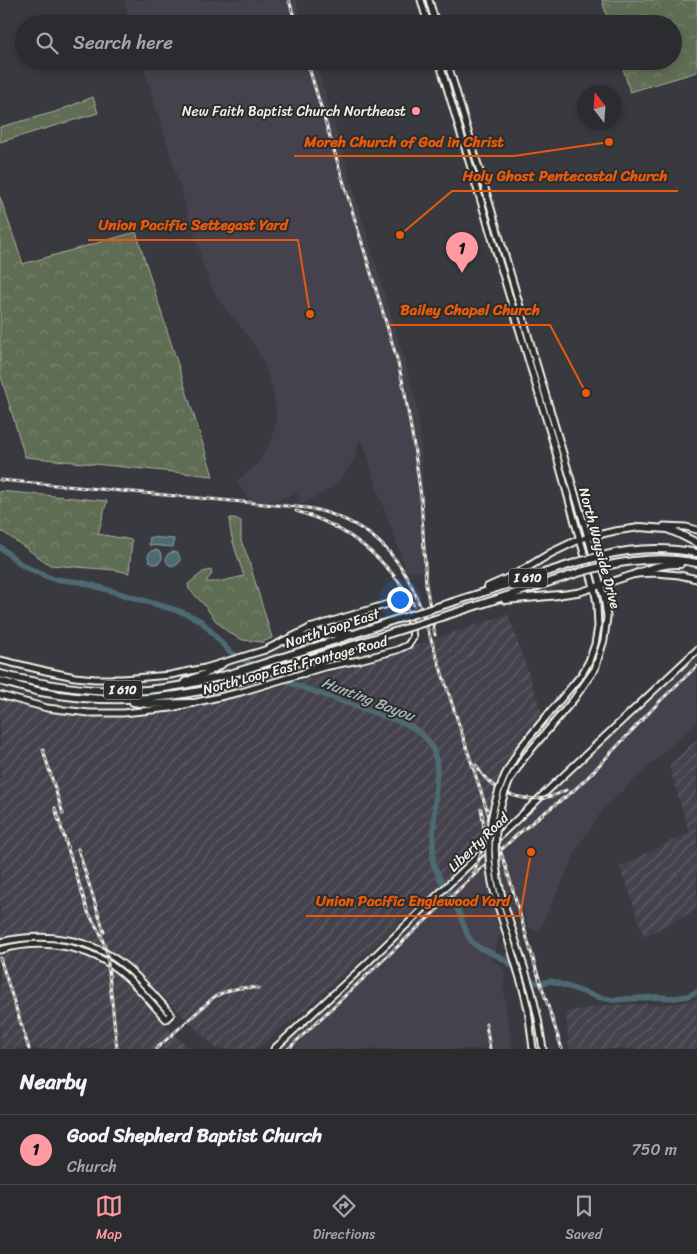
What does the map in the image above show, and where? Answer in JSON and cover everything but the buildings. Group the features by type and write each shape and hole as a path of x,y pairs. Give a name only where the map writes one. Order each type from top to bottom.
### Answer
{"highway":[{"path":"640,527 667,529 697,543"},
{"path":"477,594 580,539"},
{"name":"North Loop East","path":"0,674 62,687 98,690 147,690 202,682 270,662 388,622 578,562 622,552 646,549 697,553"},
{"name":"North Loop East","path":"0,681 41,692 67,696 122,700 162,698 217,687 604,566 646,559 673,560 697,564"},
{"path":"635,574 673,563 697,564"},
{"path":"494,601 559,595"},
{"path":"310,628 324,634"},
{"path":"284,641 324,634 360,633"},
{"path":"304,673 351,645"},
{"path":"172,686 205,674 222,664"},
{"path":"122,700 142,704 192,703"}],"main road":[{"path":"421,0 425,15"},
{"path":"428,0 433,15"},
{"name":"North Wayside Drive","path":"442,70 553,442 594,587 598,622 595,644 582,674 520,748 505,775 493,810 489,834 490,879 522,985 528,1009 533,1049"},
{"name":"North Wayside Drive","path":"450,70 588,537 601,585 607,618 604,640 594,669 574,699 524,758 511,778 500,805 497,820 494,844 496,868 502,897 532,992 543,1049"},
{"path":"580,539 640,527 659,526 697,530"},
{"path":"559,595 580,592 635,574 672,574 697,579"},
{"name":"North Loop East Frontage Road","path":"0,660 46,671 95,679 170,675 222,664 269,648 310,628 394,603 400,605 405,611 412,637 408,645 397,650 324,667 241,692 147,712 123,714 90,713 47,708 0,695"},
{"name":"Liberty Road","path":"274,1049 697,650"},
{"path":"0,942 26,937 60,938 100,950 125,966 171,1014 166,1018 117,970 99,958 73,948 41,944 22,945 0,950"},
{"path":"73,948 75,942"}],"shaded area":[{"path":"124,0 296,0 300,15 128,15"},
{"path":"145,70 318,70 416,401 420,434 428,571 407,572 378,491 363,441 359,441 354,459 345,473 333,486 317,497 301,503 297,493 265,502 248,501 248,497 237,481 259,462 273,436 276,411 273,390 264,363 251,340 218,299 208,280"},
{"path":"508,614 543,716 524,733 500,776 481,847 315,1001 257,1049 217,1049 124,958 98,944 76,937 50,933 32,933 0,939 0,700 75,716 130,718 178,711 263,691 365,663"},
{"path":"697,657 697,721 603,809 579,845 539,931 529,928 521,905 499,937 491,961 500,964 505,973 503,986 512,1049 276,1049 479,858"},
{"path":"697,739 697,909 644,937 620,867 689,832 669,765"},
{"path":"30,950 54,950 87,956 120,975 173,1034 191,1049 0,1049 0,955"},
{"path":"697,998 697,1049 569,1049 566,1012 605,1005 666,1004 685,1002"}],"green space":[{"path":"602,0 697,0 697,72 630,92 624,70 682,70 682,15 606,15"},
{"path":"93,97 98,113 0,142 0,127 55,112"},
{"path":"0,197 23,264 136,232 213,476 25,457 0,373"},
{"path":"0,491 107,501 98,534 132,540 129,573 115,570 50,565 0,530"},
{"path":"230,518 241,521 241,541 272,638 262,642 243,640 229,633 216,621 189,589 188,584 203,572 211,570 212,574 206,582 218,582 244,576 232,538"}],"water":[{"path":"150,537 174,539 173,547 149,545"},
{"path":"152,550 158,550 162,557 158,564 152,564 148,560 148,554"},
{"path":"170,552 176,552 180,559 176,566 170,566 166,562 166,556"}],"waterway":[{"name":"Hunting Bayou","path":"0,547 22,565 53,579 81,582 182,612 201,621 236,656 293,684 406,724 419,731 431,746 437,767 433,863 455,903 468,936 478,947 505,960 533,982 551,981 598,997 613,1000 657,997 676,998 697,992"}],"railway":[{"path":"289,0 293,15"},
{"path":"310,70 397,359 404,388 421,497 426,585 435,635"},
{"path":"0,480 308,508 346,520 378,541 391,554 402,569 420,606 509,877 562,1049"},
{"path":"296,511 315,517 349,535 364,546 392,573 414,605"},
{"path":"288,1049 518,834 572,792 661,700 697,666"},
{"path":"43,750 63,814"},
{"path":"476,765 493,785 504,792 516,796 541,798 566,790"},
{"path":"55,808 88,912 101,935 107,954 117,1049"},
{"path":"473,872 482,849 484,825 481,809"},
{"path":"78,849 104,932"},
{"path":"0,958 29,1049"},
{"path":"156,1049 214,997 235,989 246,987 258,988"},
{"path":"486,1024 490,1049"}],"place":[{"name":"New Faith Baptist Church Northeast","path":"416,111"},
{"name":"Moreh Church of God in Christ","path":"609,142"},
{"name":"Holy Ghost Pentecostal Church","path":"400,235"},
{"name":"Good Shepherd Baptist Church","path":"462,273"},
{"name":"Union Pacific Settegast Yard","path":"310,314"},
{"name":"Bailey Chapel Church","path":"586,393"},
{"name":"Union Pacific Englewood Yard","path":"531,852"}]}
